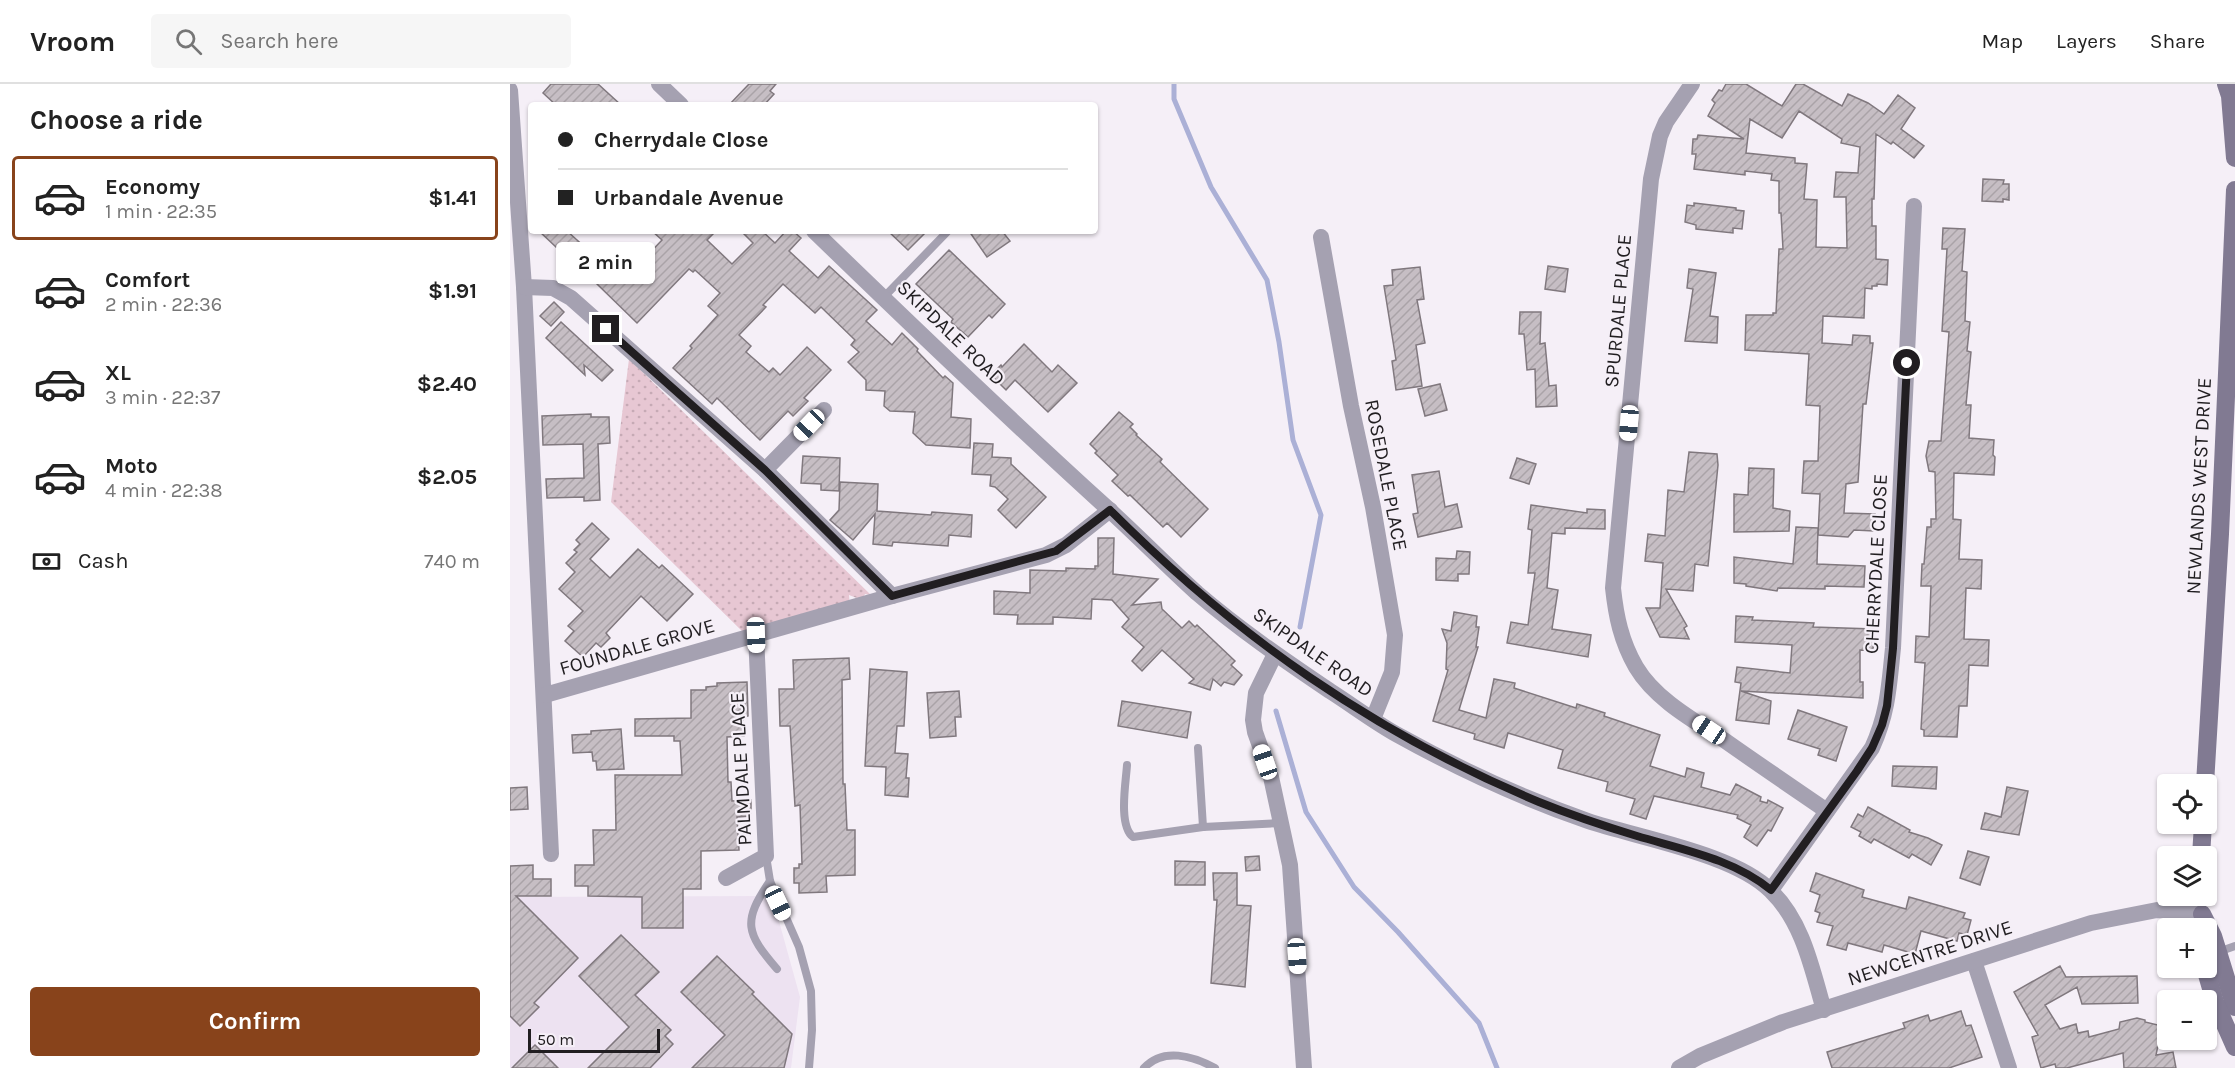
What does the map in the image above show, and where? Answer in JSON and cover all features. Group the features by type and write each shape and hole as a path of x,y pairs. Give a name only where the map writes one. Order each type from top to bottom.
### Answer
{"street":[{"path":"659,84 678,102"},
{"name":"SPURDALE PLACE","path":"1692,84 1666,122 1660,136 1651,179 1613,588 1616,618 1624,645 1637,669 1657,692 1689,717 1827,811"},
{"path":"2226,84 2235,158"},
{"path":"510,90 524,287 551,854"},
{"name":"NEWLANDS WEST DRIVE","path":"2206,774 2235,190"},
{"name":"CHERRYDALE CLOSE","path":"1771,890 1872,748 1887,706 1893,648 1914,206"},
{"name":"SKIPDALE ROAD","path":"817,234 1110,510 1146,547 1200,595 1275,654 1372,719 1429,751 1540,803 1587,820 1700,854 1757,878 1771,890 1795,924 1805,947 1824,1010"},
{"name":"ROSEDALE PLACE","path":"1321,237 1395,635 1392,672 1372,719"},
{"path":"524,287 553,288 571,298 765,470 892,596"},
{"path":"765,470 824,410"},
{"name":"FOUNDALE GROVE","path":"545,695 1056,551 1110,510"},
{"name":"PALMDALE PLACE","path":"726,878 766,856 756,635"},
{"path":"1275,654 1256,693 1253,720 1270,777 1290,865 1304,1068"},
{"name":"NEWCENTRE DRIVE","path":"1679,1068 1700,1056 1772,1026 2091,923 2157,910 2188,918"},
{"path":"2217,937 2226,949 2235,1007"},
{"path":"1974,961 2009,1068"},
{"path":"2208,978 2215,1002 2235,1047"}],"lane":[{"path":"884,298 945,234"},
{"path":"1198,748 1203,827"},
{"path":"1127,765 1124,814 1130,834 1136,837 1203,827 1280,823"},
{"path":"766,856 770,881 799,947 811,991 812,1029 809,1068"},
{"path":"770,881 759,897 750,923 757,944 777,969"},
{"path":"1144,1068 1151,1060 1173,1055 1192,1058 1215,1068"}],"shaded area":[{"path":"629,359 871,595 865,594 862,600 849,595 850,608 745,634 611,502"},
{"path":"772,896 800,997 791,1068 510,1068 510,897"}],"building":[{"path":"551,84 598,84 618,102 553,102 543,93"},
{"path":"749,84 776,84 770,91 774,94 767,102 732,102"},
{"path":"1726,84 1746,84 1782,106 1796,84 1803,84 1842,106 1848,94 1868,103 1884,114 1898,95 1915,108 1901,129 1924,146 1914,158 1893,142 1891,144 1876,134 1872,226 1876,226 1876,259 1888,260 1887,285 1877,284 1877,286 1872,286 1872,289 1865,288 1864,318 1823,316 1822,343 1852,345 1853,335 1870,336 1870,343 1873,343 1866,404 1863,404 1858,482 1846,484 1844,513 1875,514 1874,531 1854,530 1848,537 1818,535 1820,494 1802,493 1804,461 1818,461 1820,406 1806,405 1809,354 1745,350 1746,315 1776,313 1779,249 1783,249 1781,213 1779,213 1779,181 1771,180 1772,174 1745,171 1745,175 1694,169 1696,154 1692,154 1693,139 1697,139 1698,135 1744,139 1708,116 1715,103 1712,100 1719,90 1722,91","holes":["1799,111 1842,139 1841,143 1860,147 1858,173 1836,172 1834,197 1846,197 1847,248 1816,247 1817,200 1804,199 1807,164 1795,163 1795,158 1746,153 1750,119 1782,138"]},
{"path":"1983,179 2004,180 2003,184 2009,184 2009,200 1982,201"},
{"path":"1694,203 1744,211 1742,229 1733,228 1733,233 1696,229 1696,225 1685,222 1687,205 1694,206"},
{"path":"1943,228 1965,229 1962,271 1967,272 1965,321 1970,322 1967,351 1971,352 1966,405 1971,405 1969,438 1994,440 1993,455 1995,457 1994,475 1954,473 1953,519 1961,520 1959,559 1982,560 1981,589 1966,588 1964,639 1989,640 1988,666 1969,665 1967,706 1959,706 1957,737 1924,736 1924,730 1921,729 1925,663 1915,662 1916,636 1929,637 1931,586 1921,586 1922,564 1924,564 1927,527 1931,527 1931,519 1936,519 1935,472 1929,471 1926,456 1929,441 1941,441 1949,332 1942,331 1947,249 1942,249"},
{"path":"542,234 570,234 587,249 574,264"},
{"path":"655,234 713,234 707,240 732,264 753,243 744,234 765,234 775,243 783,234 796,234 801,238 789,251 818,278 829,266 877,310 866,321 892,345 902,333 943,378 945,376 953,383 951,417 971,419 970,448 926,445 913,433 915,412 890,411 884,406 885,391 866,390 866,380 848,362 859,352 851,345 855,340 821,307 815,313 783,284 763,305 766,307 739,335 751,346 746,352 769,372 773,368 780,375 807,347 831,370 804,398 808,401 793,416 788,411 760,440 717,398 712,404 673,368 718,315 708,306 720,293 695,270 693,272 689,269 637,323 597,284 613,268 625,279 662,240"},
{"path":"891,234 924,234 908,250"},
{"path":"971,234 1004,234 1010,241 987,257"},
{"path":"949,250 1005,304 992,318 989,315 968,337 951,322 953,319 916,284"},
{"path":"1548,266 1568,269 1565,292 1545,289"},
{"path":"1420,267 1424,299 1417,300 1425,343 1416,345 1422,386 1396,390 1392,361 1396,360 1384,286 1393,285 1392,270"},
{"path":"1689,269 1716,273 1710,316 1718,317 1717,343 1685,341 1693,289 1687,288"},
{"path":"554,302 564,312 551,326 540,316"},
{"path":"1520,312 1541,312 1540,344 1545,343 1549,386 1556,385 1557,406 1536,407 1535,369 1527,370 1524,334 1519,334"},
{"path":"561,322 613,370 602,381 584,365 585,375 546,338"},
{"path":"1024,344 1052,372 1058,365 1077,383 1048,412 1015,380 1006,390 991,375"},
{"path":"1440,384 1447,410 1425,416 1418,389"},
{"path":"1119,412 1133,424 1130,427 1136,435 1162,459 1160,462 1208,509 1181,537 1167,523 1163,527 1112,481 1118,475 1095,453 1097,451 1090,444"},
{"path":"591,414 591,417 609,417 610,443 598,444 600,500 584,501 584,497 547,498 546,479 584,478 583,444 543,445 542,416"},
{"path":"974,443 993,444 992,457 1011,458 1011,464 1046,497 1016,528 998,510 1008,499 995,487 990,486 991,475 972,474"},
{"path":"1689,452 1717,454 1718,465 1708,566 1695,564 1693,591 1666,589 1687,626 1684,628 1689,639 1660,637 1646,608 1660,608 1663,563 1645,561 1648,534 1665,536 1668,490 1684,492"},
{"path":"803,456 840,458 839,491 821,490 821,484 801,483"},
{"path":"1517,458 1536,464 1529,484 1510,478"},
{"path":"1749,468 1774,469 1773,508 1790,511 1789,531 1734,532 1734,494 1748,495"},
{"path":"1439,471 1445,507 1457,504 1462,527 1418,537 1413,514 1418,513 1412,475"},
{"path":"840,482 878,484 877,511 972,515 971,537 949,535 948,546 893,542 892,546 873,544 875,514 853,540 830,520 839,510"},
{"path":"1531,505 1587,513 1587,509 1605,510 1605,529 1565,528 1565,534 1552,533 1547,588 1558,590 1552,629 1591,635 1588,657 1507,643 1511,622 1528,625 1535,573 1528,573 1532,530 1528,529"},
{"path":"592,523 609,539 590,559 610,578 638,549 659,568 662,565 693,594 667,621 641,596 606,633 610,638 601,647 596,643 583,657 565,641 574,631 568,626 583,611 559,589 575,572 566,563 577,552 574,550 580,544 576,540"},
{"path":"1796,527 1818,528 1817,564 1865,566 1864,587 1778,588 1777,591 1734,583 1734,557 1793,564"},
{"path":"1098,538 1114,538 1113,574 1158,579 1132,605 1161,602 1162,609 1182,628 1189,621 1195,627 1197,625 1235,661 1231,665 1242,675 1234,685 1224,682 1221,686 1213,679 1210,690 1189,683 1194,679 1162,650 1142,671 1132,661 1144,647 1122,627 1129,619 1112,600 1092,599 1091,619 1053,617 1053,624 1017,624 1018,615 994,614 994,591 1030,593 1030,570 1095,569 1095,566 1098,566"},
{"path":"1457,551 1470,552 1469,574 1458,574 1458,581 1436,580 1436,558 1456,559"},
{"path":"1454,612 1477,616 1476,627 1479,627 1476,647 1478,647 1459,710 1486,718 1494,679 1515,683 1514,688 1576,708 1577,704 1605,713 1604,716 1660,735 1650,766 1685,777 1687,768 1704,773 1701,787 1730,795 1736,784 1761,797 1760,801 1767,803 1768,800 1783,808 1771,831 1768,830 1757,846 1744,837 1751,825 1737,818 1738,815 1654,796 1646,819 1630,814 1635,799 1606,791 1608,782 1558,768 1563,750 1508,733 1504,748 1474,739 1475,734 1433,721 1448,670 1446,669 1447,643 1442,629 1451,631"},
{"path":"1736,616 1753,617 1752,620 1814,623 1813,627 1874,629 1873,651 1860,650 1860,682 1863,682 1863,698 1741,691 1771,701 1769,724 1736,720 1741,683 1735,682 1737,667 1790,673 1792,645 1735,642"},
{"path":"849,658 850,679 842,680 843,784 845,784 847,830 855,830 855,875 826,876 827,892 799,893 799,883 794,883 794,868 799,868 799,864 802,864 800,805 795,806 790,726 780,726 779,689 794,689 793,660"},
{"path":"870,669 907,672 904,726 897,726 895,753 908,754 906,778 909,778 908,797 885,795 886,767 865,766"},
{"path":"747,682 748,716 743,717 744,736 727,737 728,782 731,782 732,801 751,800 751,816 737,817 739,850 701,851 701,889 683,889 683,928 642,928 642,897 588,896 588,886 575,886 575,865 594,865 593,830 616,830 615,775 682,775 680,741 674,741 674,736 635,736 635,719 691,718 691,690 706,690 706,687 717,686 717,683"},
{"path":"959,691 961,717 955,717 956,736 930,738 927,693"},
{"path":"1122,701 1191,712 1187,738 1118,726"},
{"path":"1798,710 1847,727 1836,761 1818,755 1820,749 1788,739"},
{"path":"621,729 624,769 597,770 592,752 573,753 572,735"},
{"path":"1893,766 1937,767 1936,789 1892,786"},
{"path":"527,787 528,809 510,810 510,788"},
{"path":"2007,787 2028,791 2019,835 1981,829 1985,813 2001,817"},
{"path":"1868,807 1910,830 1909,832 1942,845 1931,865 1912,854 1909,858 1874,839 1871,843 1859,836 1861,832 1851,827 1858,814 1863,817"},
{"path":"1968,851 1989,857 1980,885 1960,878"},
{"path":"1259,856 1260,870 1246,871 1245,857"},
{"path":"1175,861 1205,862 1205,885 1175,885"},
{"path":"533,865 533,879 551,879 551,896 516,896 578,958 534,1003 539,1007 520,1026 510,1016 510,866"},
{"path":"1213,873 1237,873 1237,905 1251,906 1245,987 1211,983 1217,900 1214,900"},
{"path":"1816,873 1864,890 1862,897 1906,909 1909,897 1965,913 1963,918 1971,920 1967,935 1959,933 1957,941 1921,931 1915,954 1884,945 1882,952 1848,943 1846,950 1827,945 1833,926 1817,922 1820,913 1815,911 1820,895 1810,891"},
{"path":"621,935 659,972 635,995 671,1030 665,1036 673,1044 650,1068 588,1068 629,1027 579,976"},
{"path":"717,956 792,1034 784,1068 692,1068 725,1035 681,992"},
{"path":"2060,966 2066,977 2137,976 2138,1003 2082,1004 2077,987 2045,1005 2060,1029 2076,1024 2078,1033 2088,1031 2089,1037 2119,1029 2120,1022 2137,1018 2157,1025 2156,1055 2173,1052 2176,1068 2124,1068 2123,1053 2067,1068 2056,1068 2055,1064 2041,1068 2032,1037 2038,1035 2014,992"},
{"path":"1961,1011 1966,1026 1971,1025 1982,1057 1949,1068 1832,1068 1827,1052 1905,1028 1903,1023 1928,1015 1930,1021"},
{"path":"535,1045 558,1068 512,1068"}],"waterway":[{"path":"1174,84 1174,99 1211,187 1267,280 1279,342 1293,440 1321,515 1300,627"},
{"path":"1276,711 1306,812 1354,887 1398,932 1479,1023 1497,1068"}],"route":[{"path":"606,329 765,470 892,596 1046,555 1066,545 1110,510 1146,547 1200,595 1257,640 1292,666 1395,733 1540,803 1735,867 1757,878 1771,890 1872,748 1887,706 1893,648 1907,363"}]}
